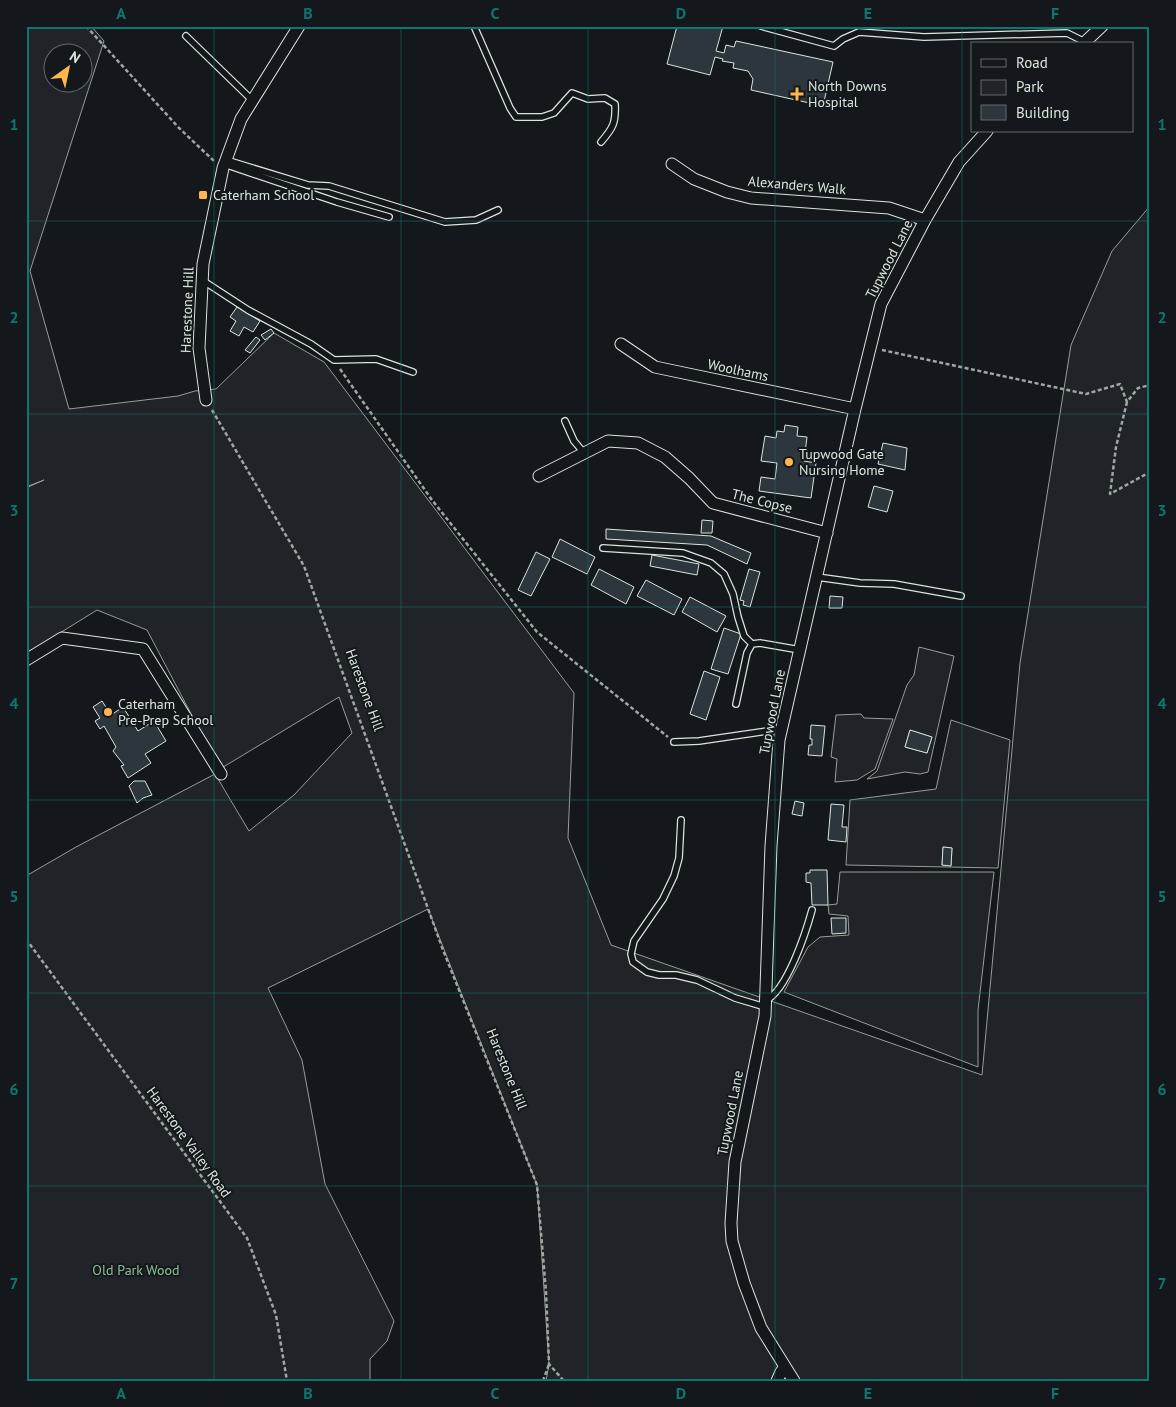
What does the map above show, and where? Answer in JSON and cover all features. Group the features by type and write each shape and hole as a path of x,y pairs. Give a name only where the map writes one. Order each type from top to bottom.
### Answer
{"street":[{"name":"Harestone Hill","path":"206,400 199,348 203,264 225,164 241,119 298,26"},
{"path":"1085,42 1102,26"},
{"name":"Tupwood Lane","path":"794,1381 761,1328 744,1283 732,1241 731,1223 735,1162 765,1016 771,846 779,740 881,304 959,162 986,132"},
{"name":"Alexanders Walk","path":"672,164 694,179 727,192 751,198 889,208 926,220"},
{"name":"Woolhams","path":"621,344 655,367 855,409"},
{"name":"The Copse","path":"539,476 608,441 638,443 665,457 713,503 719,506 827,533"},
{"path":"26,660 62,638 143,649 221,774"},
{"path":"777,1381 785,1367"}],"lane":[{"path":"474,26 510,108 516,117 542,117 554,113 572,93 588,99 604,98 615,104 616,116 613,128 601,142"},
{"path":"761,26 834,46 859,32 924,37 1067,33 1082,42"},
{"path":"186,36 252,100"},
{"path":"225,164 308,185 329,186 445,222 476,220 498,210"},
{"path":"225,164 389,218"},
{"path":"202,280 248,310 311,344 334,360 376,359 413,372"},
{"path":"566,421 574,441 584,452"},
{"path":"603,548 682,553 711,563 724,574 733,594 744,636 752,644"},
{"path":"817,578 860,584 894,584 961,596"},
{"path":"752,644 760,643 800,650"},
{"path":"736,704 747,653 752,644"},
{"path":"674,742 699,741 782,729"},
{"path":"680,820 679,858 674,876 663,899 634,941 631,954 633,962 646,972 659,975 676,975 697,980 735,998 765,1004 780,987 802,946 812,910"}],"path":[{"path":"86,26 179,128 208,156 225,164"},
{"path":"871,348 1086,394 1120,384 1127,402"},
{"path":"334,360 432,500 537,632 674,742"},
{"path":"1150,385 1138,388 1127,402 1116,447 1110,494 1150,472"},
{"name":"Harestone Hill","path":"206,400 304,566 443,950 537,1186 546,1292 549,1364"},
{"name":"Harestone Valley Road","path":"26,939 247,1238 276,1315 287,1381"},
{"path":"543,1381 549,1364 564,1381"}],"green space":[{"name":"Old Park Wood","path":"26,26 91,26 104,41 92,78 92,42 42,42 42,92 88,92 30,271 69,409 178,396 195,391 216,389 274,333 324,362 574,693 568,838 611,945 982,1075 1020,663 1071,345 1112,251 1150,206 1150,1381 546,1381 549,1364 537,1185 428,909 268,988 302,1060 325,1184 394,1321 387,1341 370,1359 370,1381 26,1381 26,876 76,847 215,774 249,831 294,795 352,733 339,697 220,769 147,630 97,610 26,654 26,488 44,480 26,487"},
{"path":"919,647 954,656 928,772 920,774 905,772 867,779 877,771 907,685 914,675","holes":["910,730 932,737 927,753 905,747"]},
{"path":"861,714 864,718 893,719 875,769 857,780 835,782 837,759 831,757 836,715"},
{"path":"951,720 1010,740 998,868 846,865 850,800 936,789","holes":["943,847 952,848 951,865 942,865"]},
{"path":"840,872 994,872 978,1010 978,1067 784,992 808,947 820,937 849,935 848,916 829,914 828,905 837,904"}],"building":[{"path":"677,26 723,26 716,51 724,53 726,45 734,47 736,41 833,62 823,106 751,90 753,79 748,71 733,68 734,63 722,61 723,59 715,57 710,75 667,64"},
{"path":"237,307 260,321 253,332 244,327 239,336 230,331 236,321 230,317"},
{"path":"271,329 274,333 265,340 261,335"},
{"path":"256,337 260,340 250,353 245,350"},
{"name":"Tupwood Gate Nursing Home","path":"785,425 798,427 797,436 807,437 804,461 816,463 811,498 759,491 761,477 775,479 777,463 761,461 765,436 776,438 777,431 784,432"},
{"path":"883,443 907,448 905,470 878,464"},
{"path":"874,486 893,491 887,512 868,507"},
{"path":"702,520 713,521 712,533 701,533"},
{"path":"606,529 711,536 751,553 747,564 707,545 606,539"},
{"path":"560,539 595,557 587,574 552,557"},
{"path":"536,552 550,559 531,596 518,590"},
{"path":"652,555 699,564 697,575 650,566"},
{"path":"599,569 634,587 626,604 591,585"},
{"path":"749,569 760,572 750,607 743,605 744,601 740,600"},
{"path":"646,580 682,599 674,615 637,596"},
{"path":"830,596 843,597 842,608 829,608"},
{"path":"690,597 726,616 717,632 682,612"},
{"path":"724,628 741,634 728,674 711,669"},
{"path":"704,671 720,677 706,720 690,714"},
{"path":"102,701 111,715 123,707 138,731 154,721 166,741 145,754 151,763 128,778 121,766 124,765 113,751 116,747 104,726 100,729 95,721 100,718 93,707"},
{"path":"811,725 825,726 822,756 808,755 809,745 812,745 812,739 810,739"},
{"path":"910,730 932,737 927,753 905,747"},
{"path":"134,781 145,781 152,795 143,798 137,803 129,786"},
{"path":"795,801 804,803 802,816 792,814"},
{"path":"831,804 844,805 842,827 847,827 846,842 828,840"},
{"path":"943,847 952,848 951,866 942,865"},
{"path":"810,870 827,870 828,905 812,905 811,883 806,882 806,873 810,873"},
{"path":"831,918 846,918 846,933 832,934"}],"place":[{"name":"North Downs Hospital","path":"797,94"},
{"name":"Caterham School","path":"203,195"},
{"name":"Tupwood Gate Nursing Home","path":"789,462"},
{"name":"Caterham Pre-Prep School","path":"108,712"}]}
